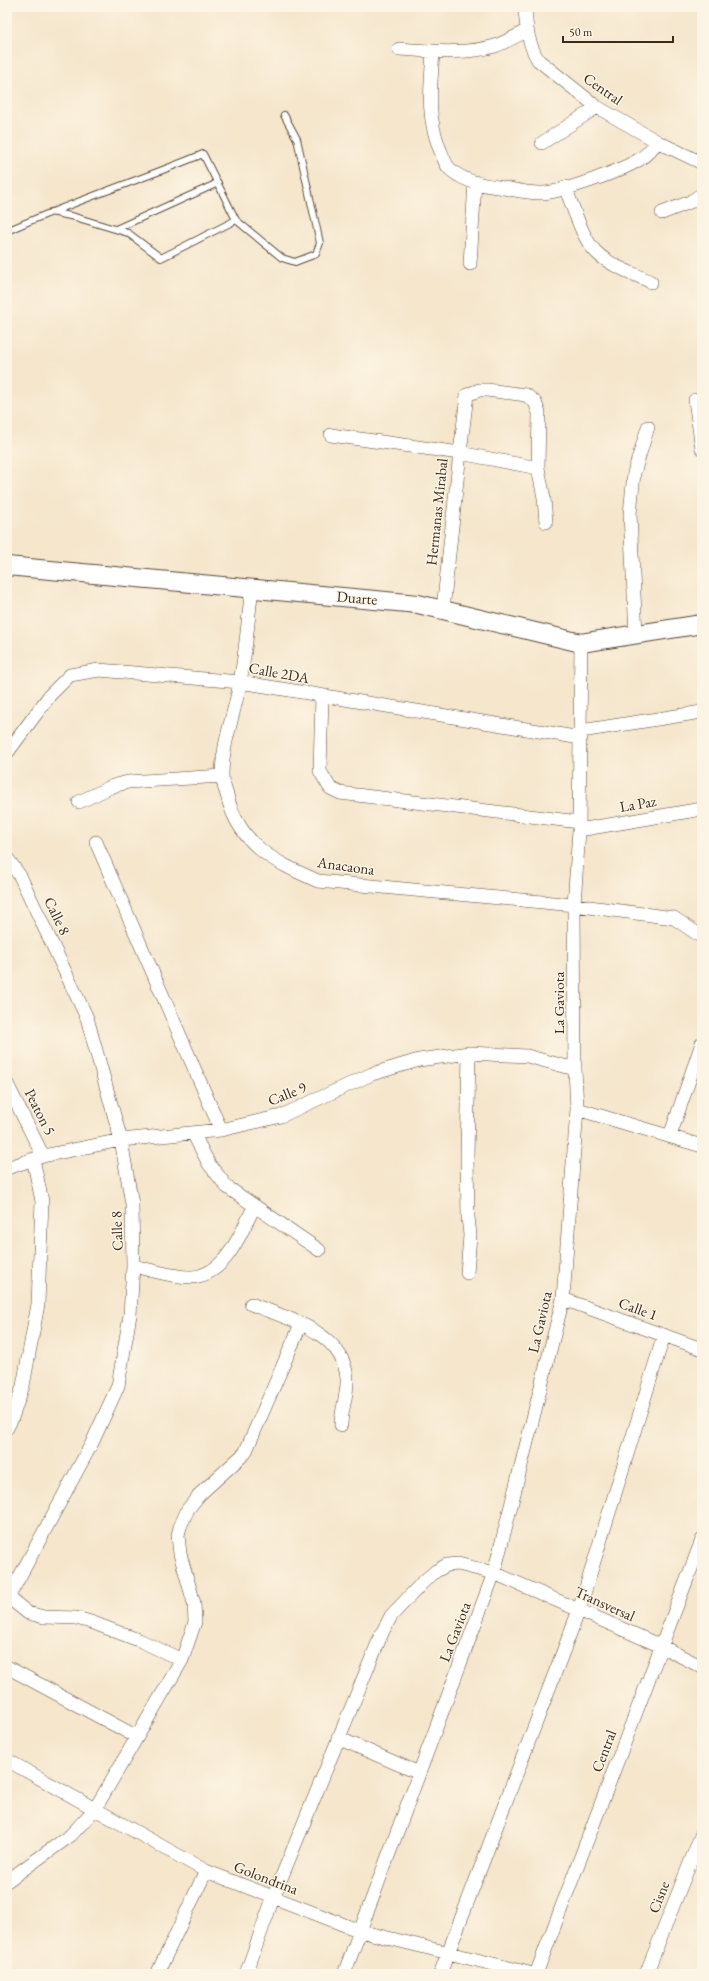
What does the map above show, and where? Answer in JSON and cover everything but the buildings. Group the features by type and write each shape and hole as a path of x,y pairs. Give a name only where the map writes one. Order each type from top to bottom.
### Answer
{"street":[{"name":"Central","path":"526,7 526,31 532,50 538,60 597,107 658,142 702,163"},
{"path":"398,49 433,51 486,48 497,45 526,31"},
{"path":"433,51 430,109 436,138 448,166 455,173 476,182 484,185 542,193 587,181 635,162 642,158 658,142"},
{"path":"542,143 597,107"},
{"path":"470,264 476,182"},
{"path":"566,187 588,242 596,252 606,260 651,282"},
{"path":"662,213 690,202 702,194"},
{"path":"538,468 460,453 467,395 479,390 487,390 526,395 535,402 538,407 538,468 544,498 546,522"},
{"path":"695,400 702,449"},
{"path":"636,634 630,514 634,473 648,427"},
{"name":"Hermanas Mirabal","path":"331,435 460,453 443,609"},
{"name":"Duarte","path":"7,566 418,604 581,643 702,624"},
{"name":"Anacaona","path":"252,588 240,682 225,748 222,776 231,811 246,838 266,854 291,870 318,881 574,905 674,918 702,937"},
{"name":"La Gaviota","path":"344,1974 494,1573 563,1299 577,1109 575,1069 574,905 579,826 581,643"},
{"name":"Calle 2DA","path":"7,753 50,695 70,675 99,670 240,682 322,696 581,735 702,712"},
{"name":"La Paz","path":"322,696 320,771 330,788 340,793 579,826 702,809"},
{"path":"80,802 113,786 128,782 222,776"},
{"path":"96,842 221,1130"},
{"name":"Calle 8","path":"7,858 20,876 87,1018 122,1140 132,1204 133,1266 130,1315 118,1386 92,1443 8,1595"},
{"path":"670,1136 702,1043"},
{"path":"467,1273 470,1235 468,1217 467,1157 470,1053"},
{"name":"Calle 9","path":"7,1168 38,1157 122,1140 221,1130 281,1116 372,1074 419,1060 470,1053 527,1056 575,1069"},
{"name":"Peaton 5","path":"7,1084 38,1157 42,1201 38,1304 23,1386 7,1428"},
{"path":"577,1109 702,1146"},
{"path":"193,1132 209,1164 221,1182 254,1207 319,1250"},
{"path":"133,1266 177,1276 203,1276 216,1267 228,1255 254,1207"},
{"name":"Calle 1","path":"563,1299 702,1349"},
{"path":"251,1304 301,1324 326,1338 335,1346 341,1356 348,1380 341,1425"},
{"path":"7,1881 71,1835 95,1809 182,1660 195,1622 194,1603 180,1554 178,1535 180,1526 188,1509 200,1494 245,1453 301,1324"},
{"path":"440,1974 579,1610 664,1336"},
{"name":"Central","path":"535,1974 702,1540"},
{"name":"Transversal","path":"338,1738 382,1633 391,1616 400,1605 436,1571 447,1565 458,1564 494,1573 660,1646 702,1667"},
{"path":"8,1595 28,1613 44,1617 76,1618 91,1622 141,1641 182,1660"},
{"path":"7,1666 137,1737"},
{"path":"246,1974 273,1898 338,1738 419,1773"},
{"name":"Golondrina","path":"7,1760 206,1871 360,1931 535,1974"},
{"name":"Cisne","path":"646,1974 702,1833"},
{"path":"157,1974 206,1871"}],"lane":[{"path":"7,231 51,212 203,154 236,220 282,258 295,262 316,254 320,242 297,140 284,115"},
{"path":"116,229 218,183"},
{"path":"51,212 128,233 161,258 236,220"}]}
